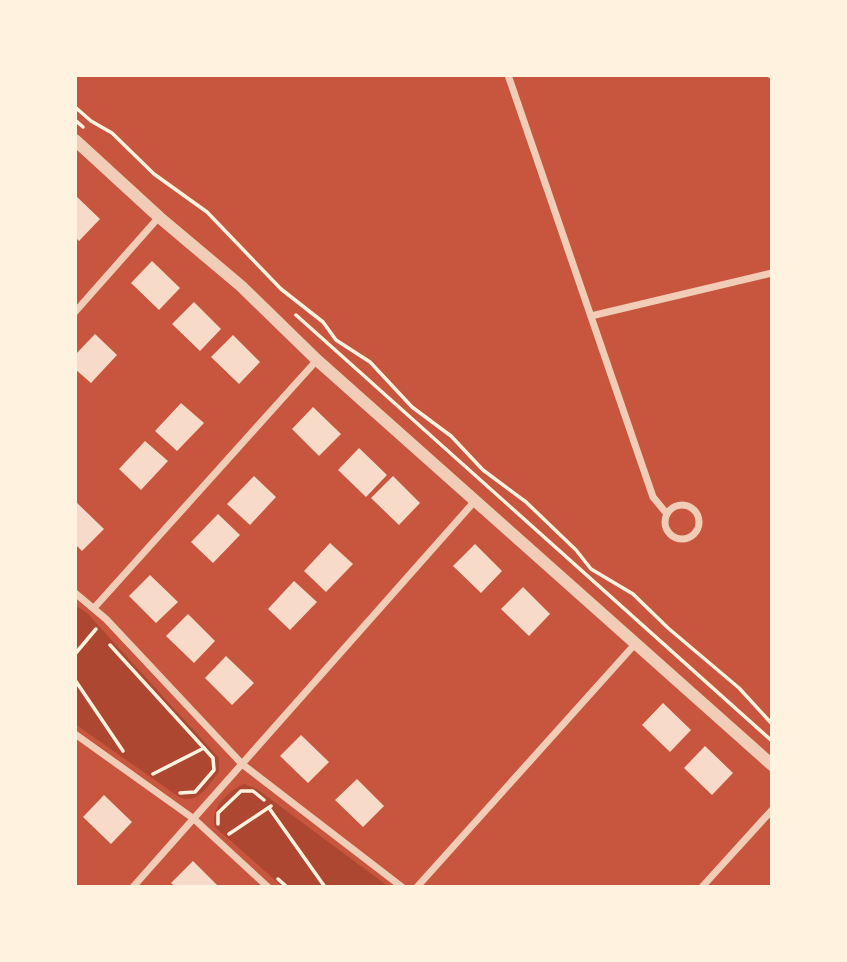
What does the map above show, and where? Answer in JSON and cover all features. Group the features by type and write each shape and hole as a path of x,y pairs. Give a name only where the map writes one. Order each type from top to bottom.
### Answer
{"street":[{"path":"508,75 653,497 667,514 665,527 672,536 683,540 694,535 699,519 693,509 677,505 667,514"},
{"path":"75,140 159,217 241,286 317,360 474,502 637,643 772,765"},
{"path":"75,312 159,217"},
{"path":"591,316 772,273"},
{"path":"94,608 317,360"},
{"path":"133,887 474,502"},
{"path":"75,593 94,608 242,764 402,887"},
{"path":"417,887 637,643"},
{"path":"75,734 194,819 268,887"},
{"path":"702,887 772,810"}],"path":[{"path":"75,107 91,121 112,133 154,174 207,212 281,289 309,308 336,340 370,362 412,407 451,436 483,470 526,502 576,550 591,569 633,594 668,628 728,677 772,724"},
{"path":"75,120 85,129"},
{"path":"287,307 772,741"},
{"path":"75,654 96,629 213,758 214,770 195,792 182,794 172,788"},
{"path":"75,680 125,754 115,747"},
{"path":"153,774 204,748"},
{"path":"144,768 163,781"},
{"path":"218,825 218,813 241,791 253,791 283,814"},
{"path":"229,834 271,807"},
{"path":"271,807 324,887"}],"shaded area":[{"path":"75,605 88,614 219,758 219,772 198,796 186,799 179,797 75,724"},
{"path":"244,784 257,789 389,887 283,887 215,827 215,814 221,801"}],"building":[{"path":"75,195 100,219 79,241 75,237"},
{"path":"152,261 180,288 159,310 131,283"},
{"path":"194,302 221,329 200,351 172,324"},
{"path":"95,334 117,355 91,383 75,369 75,355"},
{"path":"233,335 260,362 239,384 211,357"},
{"path":"181,403 204,423 177,451 155,431"},
{"path":"313,407 341,434 319,456 292,429"},
{"path":"145,441 168,461 141,490 119,469"},
{"path":"359,448 387,475 366,497 338,470"},
{"path":"254,476 276,497 250,525 227,504"},
{"path":"393,476 420,503 399,525 371,498"},
{"path":"75,501 104,529 82,551 75,544"},
{"path":"218,514 240,535 213,563 191,542"},
{"path":"330,543 353,564 326,592 304,571"},
{"path":"475,544 502,571 481,593 453,566"},
{"path":"150,575 178,602 156,623 129,596"},
{"path":"294,581 317,602 290,630 268,609"},
{"path":"523,587 550,614 529,636 501,609"},
{"path":"188,614 215,641 194,663 166,636"},
{"path":"226,656 254,683 232,705 205,678"},
{"path":"663,703 691,730 670,752 642,725"},
{"path":"301,735 329,762 308,783 280,756"},
{"path":"705,746 733,773 712,795 684,768"},
{"path":"357,779 384,806 363,827 335,800"},
{"path":"104,795 132,822 111,844 83,817"},
{"path":"193,861 219,887 176,887 171,883"}]}
